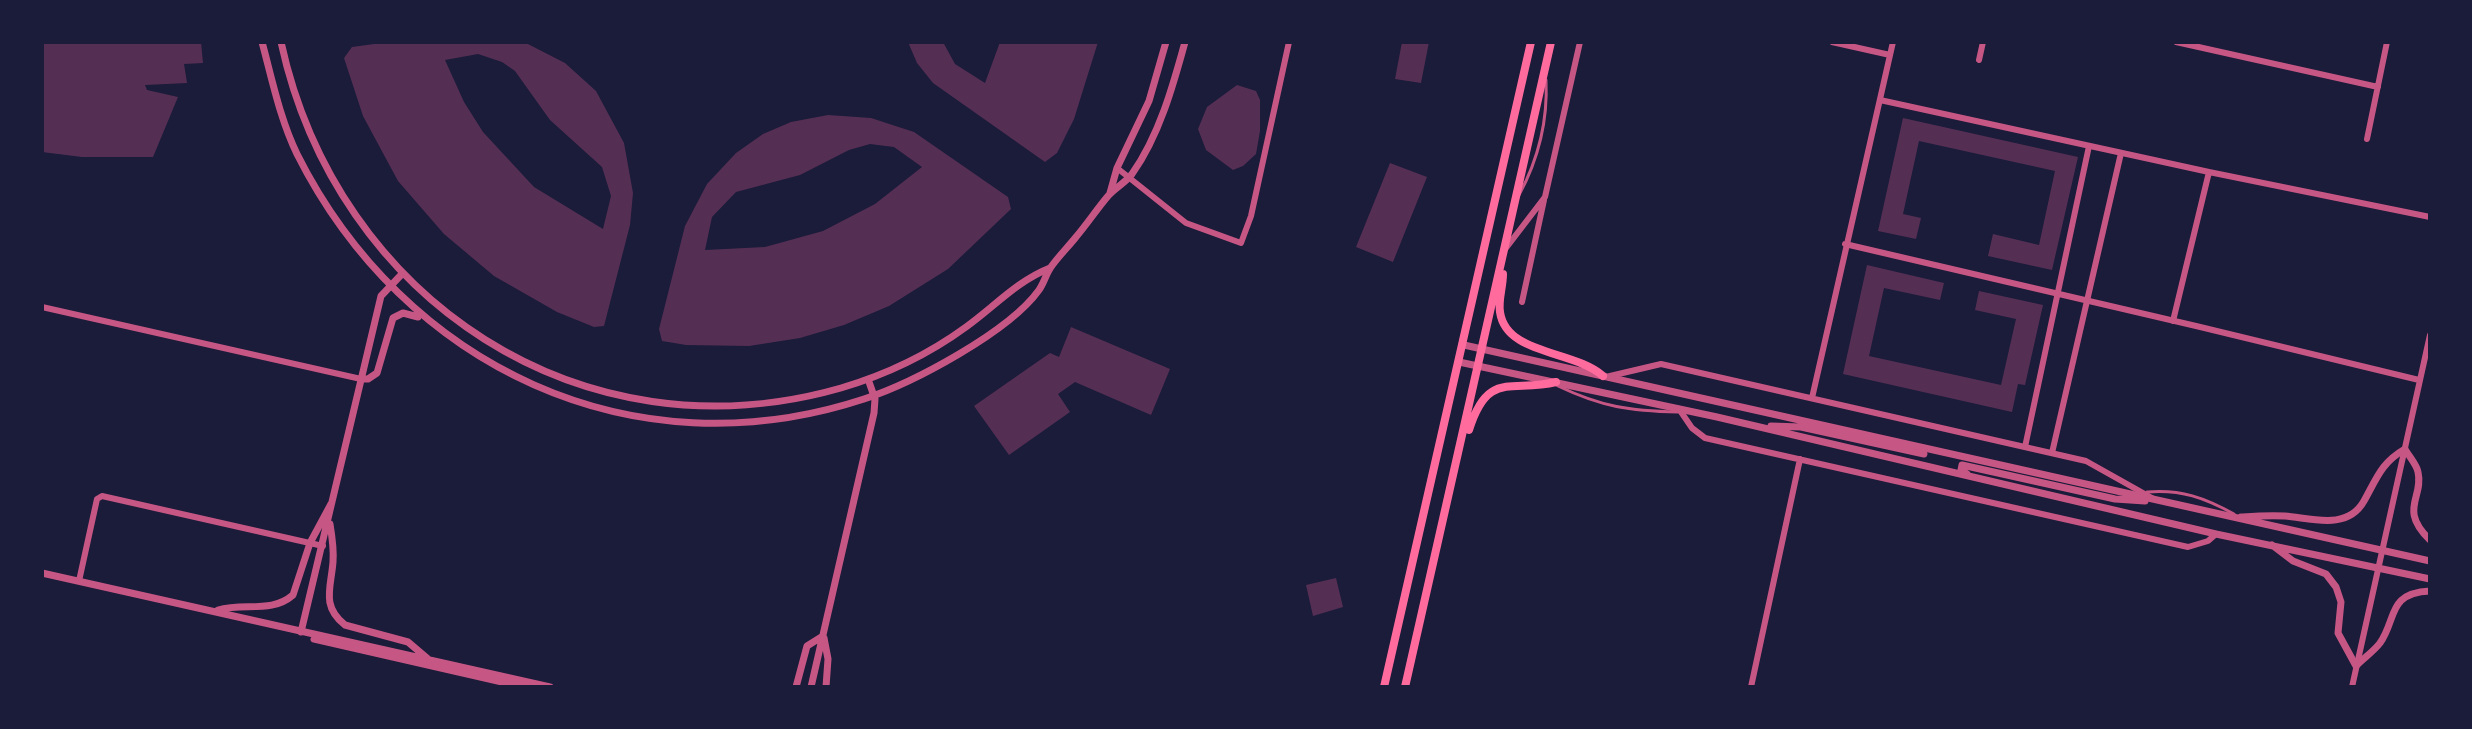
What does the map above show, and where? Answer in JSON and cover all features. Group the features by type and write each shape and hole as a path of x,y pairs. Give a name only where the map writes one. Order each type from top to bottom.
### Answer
{"main road":[{"path":"1384,687 1531,42"},
{"path":"1405,687 1551,42"},
{"path":"1503,255 1499,310 1505,328 1521,342 1584,363 1603,376"},
{"path":"1456,464 1475,412 1491,393 1521,383 1552,382"}],"street":[{"path":"262,42 295,151 341,230 388,286 425,320 483,361 513,377 616,410 673,421 756,421 823,411 874,396 931,371 977,342 1039,290 1050,268 1110,194 1129,178 1163,110 1185,42"},
{"path":"281,42 296,99 317,152 360,225 401,275 458,323 504,352 562,377 627,395 690,404 754,403 813,395 868,379 951,338 1027,277 1050,268"},
{"path":"1110,194 1117,168 1141,122 1166,42"},
{"path":"1117,168 1186,223 1241,243 1251,216 1289,42"},
{"path":"1522,302 1580,42"},
{"path":"1832,42 1890,55"},
{"path":"1812,398 1893,42"},
{"path":"1979,60 1983,42"},
{"path":"2176,42 2378,87"},
{"path":"2367,139 2387,42"},
{"path":"1880,100 2430,217"},
{"path":"2025,447 2089,146"},
{"path":"2052,453 2121,153"},
{"path":"2173,321 2209,172"},
{"path":"1503,255 1545,197"},
{"path":"1845,244 2057,291 2419,380"},
{"path":"301,632 381,296 401,275"},
{"path":"42,307 361,379 368,379 377,373 393,318 409,313 425,320"},
{"path":"2352,687 2430,335"},
{"path":"1464,345 2430,561"},
{"path":"1459,362 1760,427 2216,534 2430,579"},
{"path":"1603,376 1623,375 1661,364 2086,461 2155,500"},
{"path":"811,687 874,413 874,396 868,379"},
{"path":"1680,410 1705,438 2188,547 2216,534"},
{"path":"1760,427 1801,427 1924,454 1920,447"},
{"path":"2238,518 2283,516 2319,521 2344,518 2360,506 2379,469 2405,449"},
{"path":"2405,449 2419,473 2413,512 2420,530 2430,540"},
{"path":"1751,687 1800,459"},
{"path":"1978,478 1962,472 1962,465 2115,499 2155,500"},
{"path":"79,581 97,499 102,496 323,546"},
{"path":"215,611 230,606 264,607 286,601 298,586 310,543 322,514 332,502"},
{"path":"329,515 333,562 329,607 345,625 408,642 429,660"},
{"path":"2271,544 2293,561 2326,574 2336,587 2341,602 2338,633 2356,666"},
{"path":"42,573 550,687"},
{"path":"2356,666 2382,641 2390,615 2402,599 2430,591"},
{"path":"301,632 321,643 524,687"},
{"path":"796,687 807,646 823,636"},
{"path":"823,636 828,659 826,687"}],"lane":[{"path":"1552,382 1591,402 1627,411 1680,410"},
{"path":"2127,494 2171,490 2205,498 2238,518"}],"building":[{"path":"42,42 201,42 203,63 184,64 187,83 145,85 147,90 178,97 153,157 82,157 42,152"},
{"path":"389,42 524,42 565,63 596,91 624,143 633,193 630,225 604,326 594,327 557,312 494,276 444,234 398,181 363,116 344,58 352,47","holes":["478,54 502,62 515,71 550,120 602,167 611,196 603,229 534,187 483,132 464,102 445,60"]},
{"path":"908,42 943,42 955,64 985,83 1000,42 1098,42 1074,119 1057,153 1045,162 933,83 917,63"},
{"path":"1402,42 1429,42 1421,83 1395,79"},
{"path":"1237,85 1256,91 1260,100 1260,131 1256,154 1243,166 1233,170 1206,150 1198,129 1207,107"},
{"path":"828,115 871,118 914,132 1008,197 1011,209 948,269 889,306 844,325 800,338 749,346 686,345 662,341 659,329 685,226 707,184 736,153 763,134 791,122","holes":["870,144 894,147 922,167 875,204 823,231 765,247 705,250 712,217 736,192 800,175 849,150"]},
{"path":"1903,118 2078,157 2052,270 1988,256 1993,234 2039,245 2055,171 1919,141 1903,214 1921,218 1916,239 1878,231"},
{"path":"1390,163 1427,177 1393,262 1356,247"},
{"path":"1867,265 1944,283 1940,300 1884,288 1869,356 2001,385 2016,319 1975,310 1979,291 2043,305 2025,385 2018,384 2012,412 1843,374"},
{"path":"1071,327 1170,369 1151,415 1075,382 1058,394 1070,412 1009,455 974,406 1050,353 1059,357"},
{"path":"1336,578 1343,607 1313,616 1306,585"}]}
